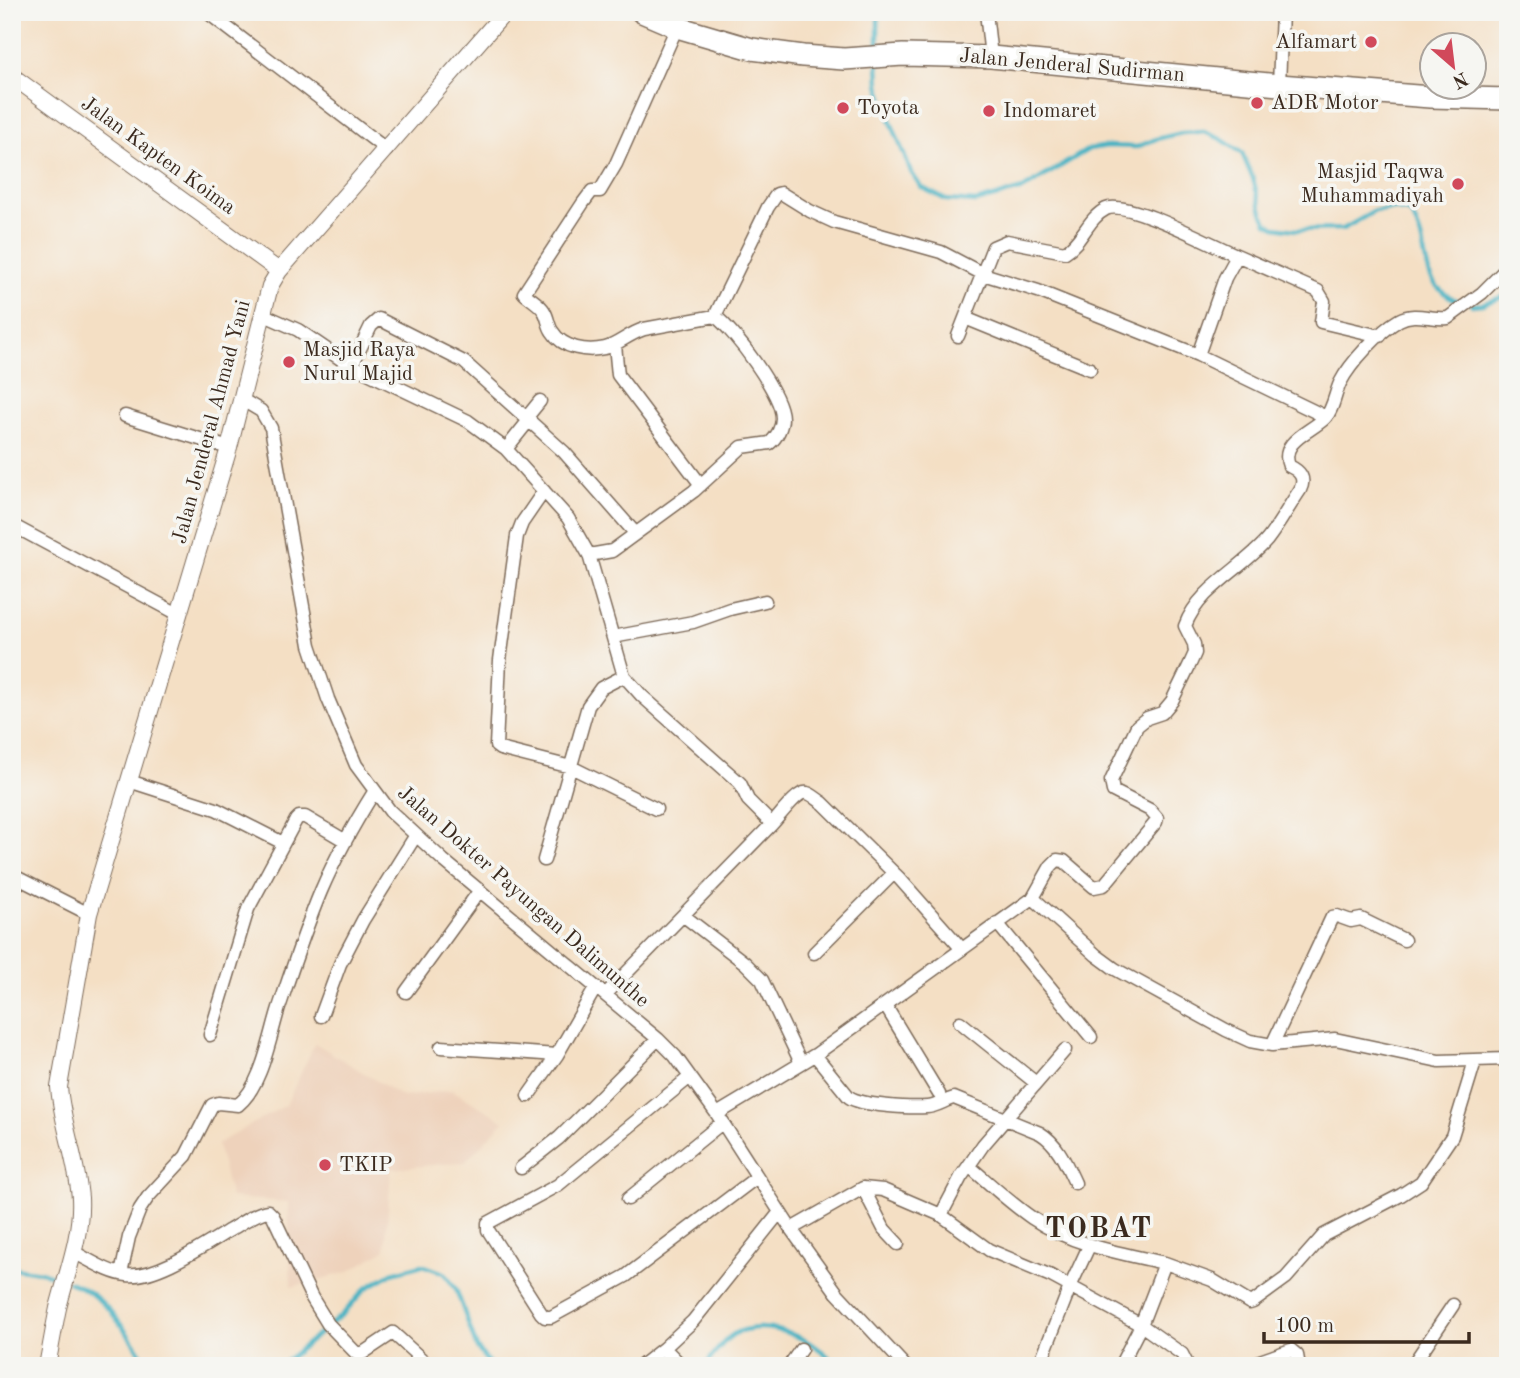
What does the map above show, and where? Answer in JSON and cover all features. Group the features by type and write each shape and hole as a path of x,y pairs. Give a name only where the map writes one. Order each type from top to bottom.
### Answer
{"highway":[{"name":"Jalan Jenderal Sudirman","path":"642,12 677,27 752,49 803,56 844,59 903,55 991,57 1430,97 1507,97"}],"street":[{"path":"206,12 387,149"},
{"name":"Jalan Jenderal Ahmad Yani","path":"47,1366 71,1258 80,1198 60,1087 89,914 229,449 270,286 279,271 505,12"},
{"path":"986,12 991,57"},
{"path":"1279,85 1282,12"},
{"path":"677,27 617,164 600,191 592,191 583,203 525,290 526,295 544,309 552,331 561,341 582,350 615,345 624,337 644,329 715,316"},
{"name":"Jalan Kapten Koima","path":"12,76 279,271"},
{"path":"715,316 768,206 777,194 781,193 834,222 941,252 983,274 1038,291 1198,355 1326,417"},
{"path":"958,336 989,253 999,243 1007,241 1065,252 1101,212 1118,206 1142,213 1318,291 1324,301 1321,322 1380,336"},
{"path":"1198,355 1236,258 1234,254"},
{"path":"628,1199 720,1118 815,1055 1032,898 1057,860 1064,861 1094,887 1104,885 1157,818 1150,810 1113,791 1111,781 1137,726 1147,718 1162,713 1172,701 1190,664 1195,653 1185,625 1189,615 1266,540 1303,484 1302,476 1289,466 1287,459 1290,445 1326,417 1342,380 1380,336 1402,318 1448,318 1482,293 1508,267"},
{"path":"262,314 316,340 352,365 468,421 506,449 568,518 589,555 624,676 642,696 740,783 748,800 772,824"},
{"path":"589,555 612,551 701,485 742,447 770,443 780,428 782,418 778,401 737,340 715,316"},
{"path":"965,318 1090,369"},
{"path":"352,365 374,322 379,319 464,362 564,452 635,533"},
{"path":"615,345 618,375 701,485"},
{"name":"Jalan Dokter Payungan Dalimunthe","path":"241,399 261,411 271,428 313,654 349,751 374,792 416,835 675,1056 720,1118 791,1229 837,1293 905,1366"},
{"path":"506,449 540,401"},
{"path":"125,416 229,449"},
{"path":"544,491 522,523 517,536 500,660 496,744 500,749 571,767 656,808"},
{"path":"12,525 180,615"},
{"path":"613,637 693,622 730,609 765,601"},
{"path":"544,860 588,706 601,688 624,676"},
{"path":"129,781 216,810 283,843"},
{"path":"121,1274 133,1226 148,1196 186,1156 212,1105 238,1105 256,1080 321,891 344,840 374,792"},
{"path":"528,1096 600,991 684,916 797,796 808,793 822,803 894,873 961,948"},
{"path":"211,1035 241,927 259,887 296,820 302,817 344,840"},
{"path":"321,1016 340,964 363,920 416,835"},
{"path":"814,953 894,873"},
{"path":"12,875 89,914"},
{"path":"405,992 480,890"},
{"path":"1032,898 1115,969 1250,1041 1272,1045 1335,1039 1439,1061 1508,1059"},
{"path":"684,916 745,963 762,980 802,1063"},
{"path":"1272,1045 1332,918 1336,916 1351,921 1361,919 1404,940"},
{"path":"997,923 1091,1037"},
{"path":"884,1005 939,1094"},
{"path":"961,1022 1036,1083"},
{"path":"521,1168 559,1138 658,1039"},
{"path":"442,1047 557,1055"},
{"path":"941,1215 969,1166 1004,1120 1065,1050"},
{"path":"815,1055 855,1101 889,1106 927,1107 954,1098 1047,1138 1059,1152 1075,1183"},
{"path":"969,1166 1032,1218 1056,1232 1089,1246 1165,1264 1212,1280 1250,1303 1286,1278 1324,1235 1421,1182 1452,1136 1475,1061"},
{"path":"690,1077 558,1185 488,1223 488,1230 541,1313 545,1317 551,1317 626,1276 757,1177"},
{"path":"863,1188 884,1229 898,1244"},
{"path":"791,1229 863,1188 883,1190 941,1215 989,1250 1051,1276 1141,1325 1182,1353 1188,1366"},
{"path":"71,1258 121,1274 137,1275 172,1263 256,1214 268,1211 328,1324 356,1353 363,1353 393,1333 429,1366"},
{"path":"641,1366 693,1321 780,1212"},
{"path":"1040,1366 1089,1246"},
{"path":"1120,1366 1141,1325 1165,1264"},
{"path":"1412,1366 1453,1305"},
{"path":"664,1348 682,1366"},
{"path":"789,1366 801,1349"},
{"path":"1257,1362 1291,1350 1297,1355 1299,1366"}],"shaded area":[{"name":"TKIP","path":"315,1043 403,1097 452,1090 504,1121 465,1162 391,1169 385,1250 348,1272 291,1287 288,1202 231,1198 217,1144 286,1105"}],"waterway":[{"path":"878,12 878,52"},
{"path":"878,65 879,84 889,117 911,172 921,187 946,200 976,202 1023,189 1089,149 1108,146 1137,147 1182,133 1204,132 1242,153 1262,212 1267,223 1275,227 1296,230 1343,229 1375,211 1393,209 1409,212 1417,225 1426,263 1436,286 1463,303"},
{"path":"1472,305 1508,295"},
{"path":"280,1366 344,1313 365,1289 392,1273 422,1265 444,1273 456,1289 477,1348 491,1366"},
{"path":"12,1268 41,1272 61,1279"},
{"path":"69,1282 95,1296 105,1306 149,1366"},
{"path":"705,1366 718,1348 734,1334 761,1328 776,1330 804,1340 828,1356 837,1366"}],"place":[{"name":"Alfamart","path":"1371,42"},
{"name":"ADR Motor","path":"1257,103"},
{"name":"Toyota","path":"843,108"},
{"name":"Indomaret","path":"989,111"},
{"name":"Masjid Taqwa Muhammadiyah","path":"1458,184"},
{"name":"Masjid Raya Nurul Majid","path":"289,362"},
{"name":"TKIP","path":"325,1165"}],"district":[{"name":"TOBAT","path":"1099,1230"}]}
